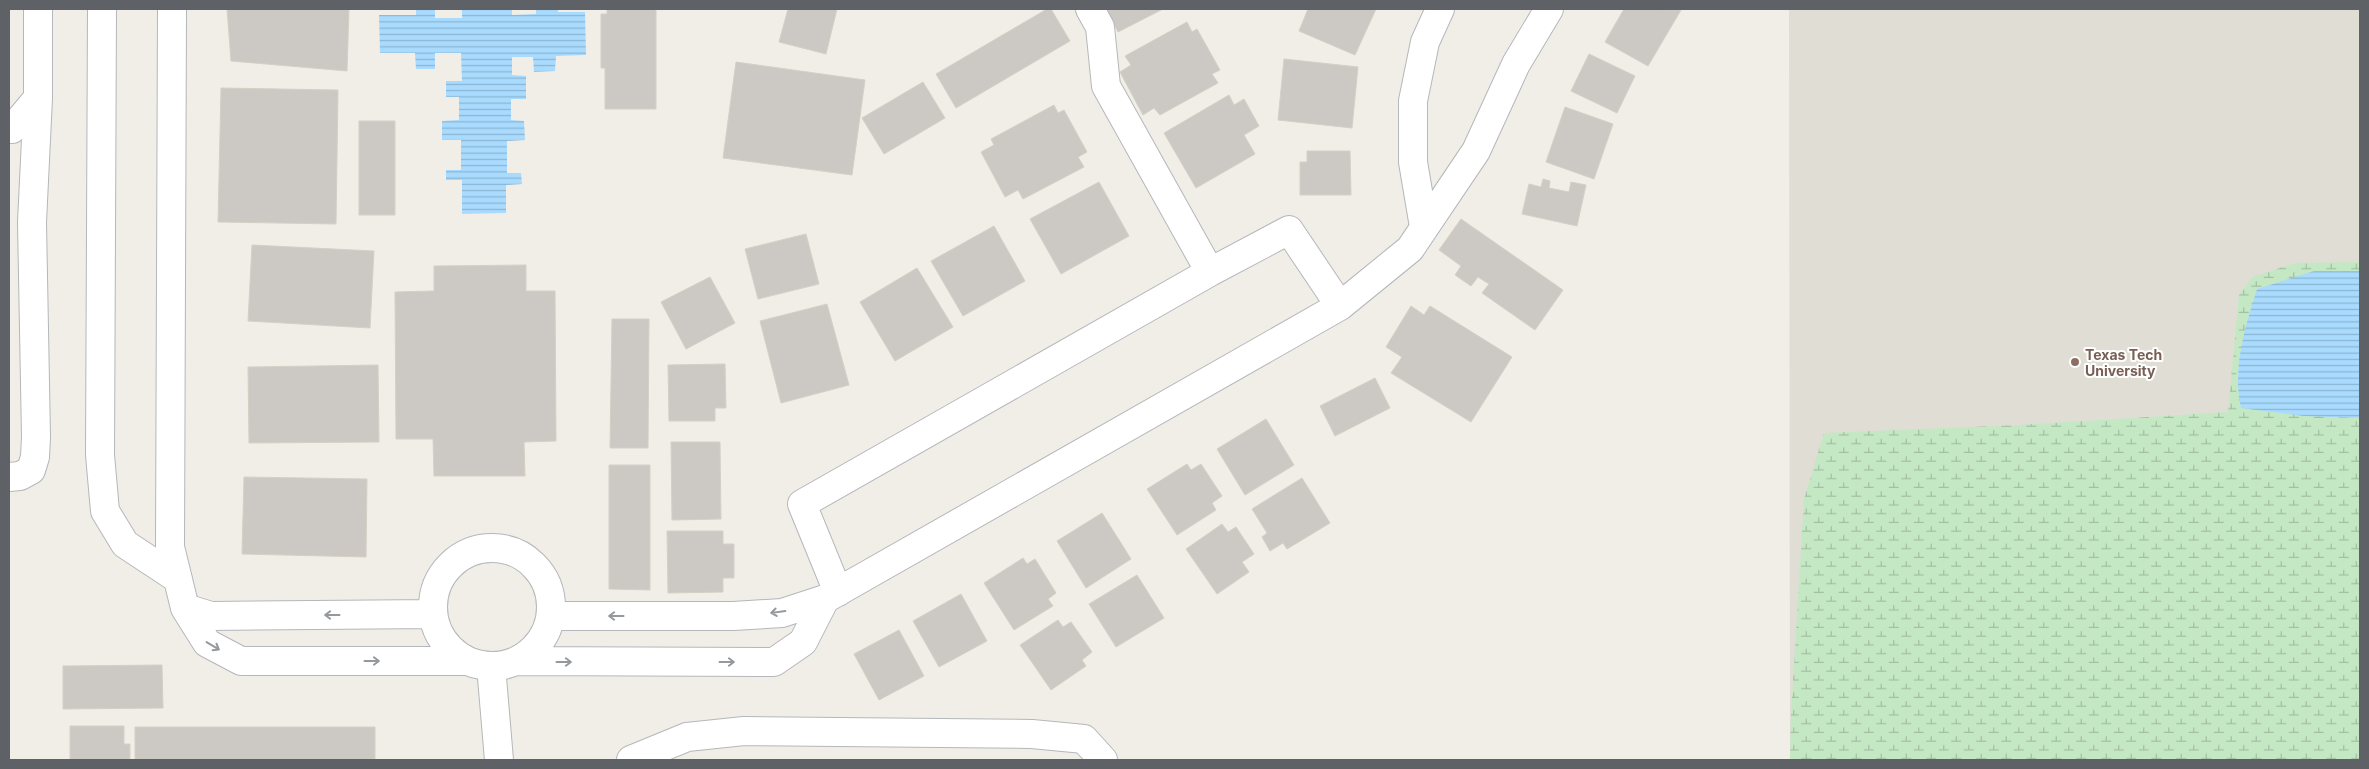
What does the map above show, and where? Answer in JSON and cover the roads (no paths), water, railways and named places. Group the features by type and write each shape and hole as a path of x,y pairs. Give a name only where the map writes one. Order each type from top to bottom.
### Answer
{"lane":[{"path":"9,477 20,476 31,470 35,457 32,222 38,98 38,9"},
{"path":"102,9 100,455 105,511 125,544 178,578"},
{"path":"172,9 170,547 185,608 207,643 240,661 491,663 774,662 803,642 832,595 802,504 1210,272 1289,230 1340,306"},
{"path":"1090,9 1100,27 1106,86 1210,272"},
{"path":"1424,227 1413,162 1413,101 1425,42 1440,9"},
{"path":"551,616 733,616 782,613 832,595 1340,306 1410,249 1476,151 1516,64 1550,9"},
{"path":"9,129 12,129 38,98"},
{"path":"495,548 515,552 532,562 544,577 550,597 551,616 544,635 533,651 491,663 459,657 445,644 435,627 432,608 434,589 444,571 458,558 476,549 495,548"},
{"path":"185,608 211,616 433,614"},
{"path":"491,663 498,760"},
{"path":"631,760 687,737 744,731 1032,734 1084,739 1103,760"}],"water":[{"path":"416,9 435,9 435,18 462,18 462,9 512,9 512,15 536,14 536,9 558,9 558,12 585,12 586,55 556,56 555,71 534,72 533,57 512,57 512,75 526,76 526,99 511,99 511,120 524,121 525,140 507,141 507,173 521,173 522,184 506,185 506,213 462,214 462,180 446,180 446,170 461,170 461,140 442,140 442,121 459,120 459,97 446,97 446,81 462,81 461,53 435,53 435,69 416,69 415,53 380,53 379,15 416,15"},
{"path":"2314,271 2360,271 2360,418 2304,416 2241,408 2238,378 2241,348 2257,289"}],"place":[{"name":"Texas Tech University","path":"2075,362"}]}
